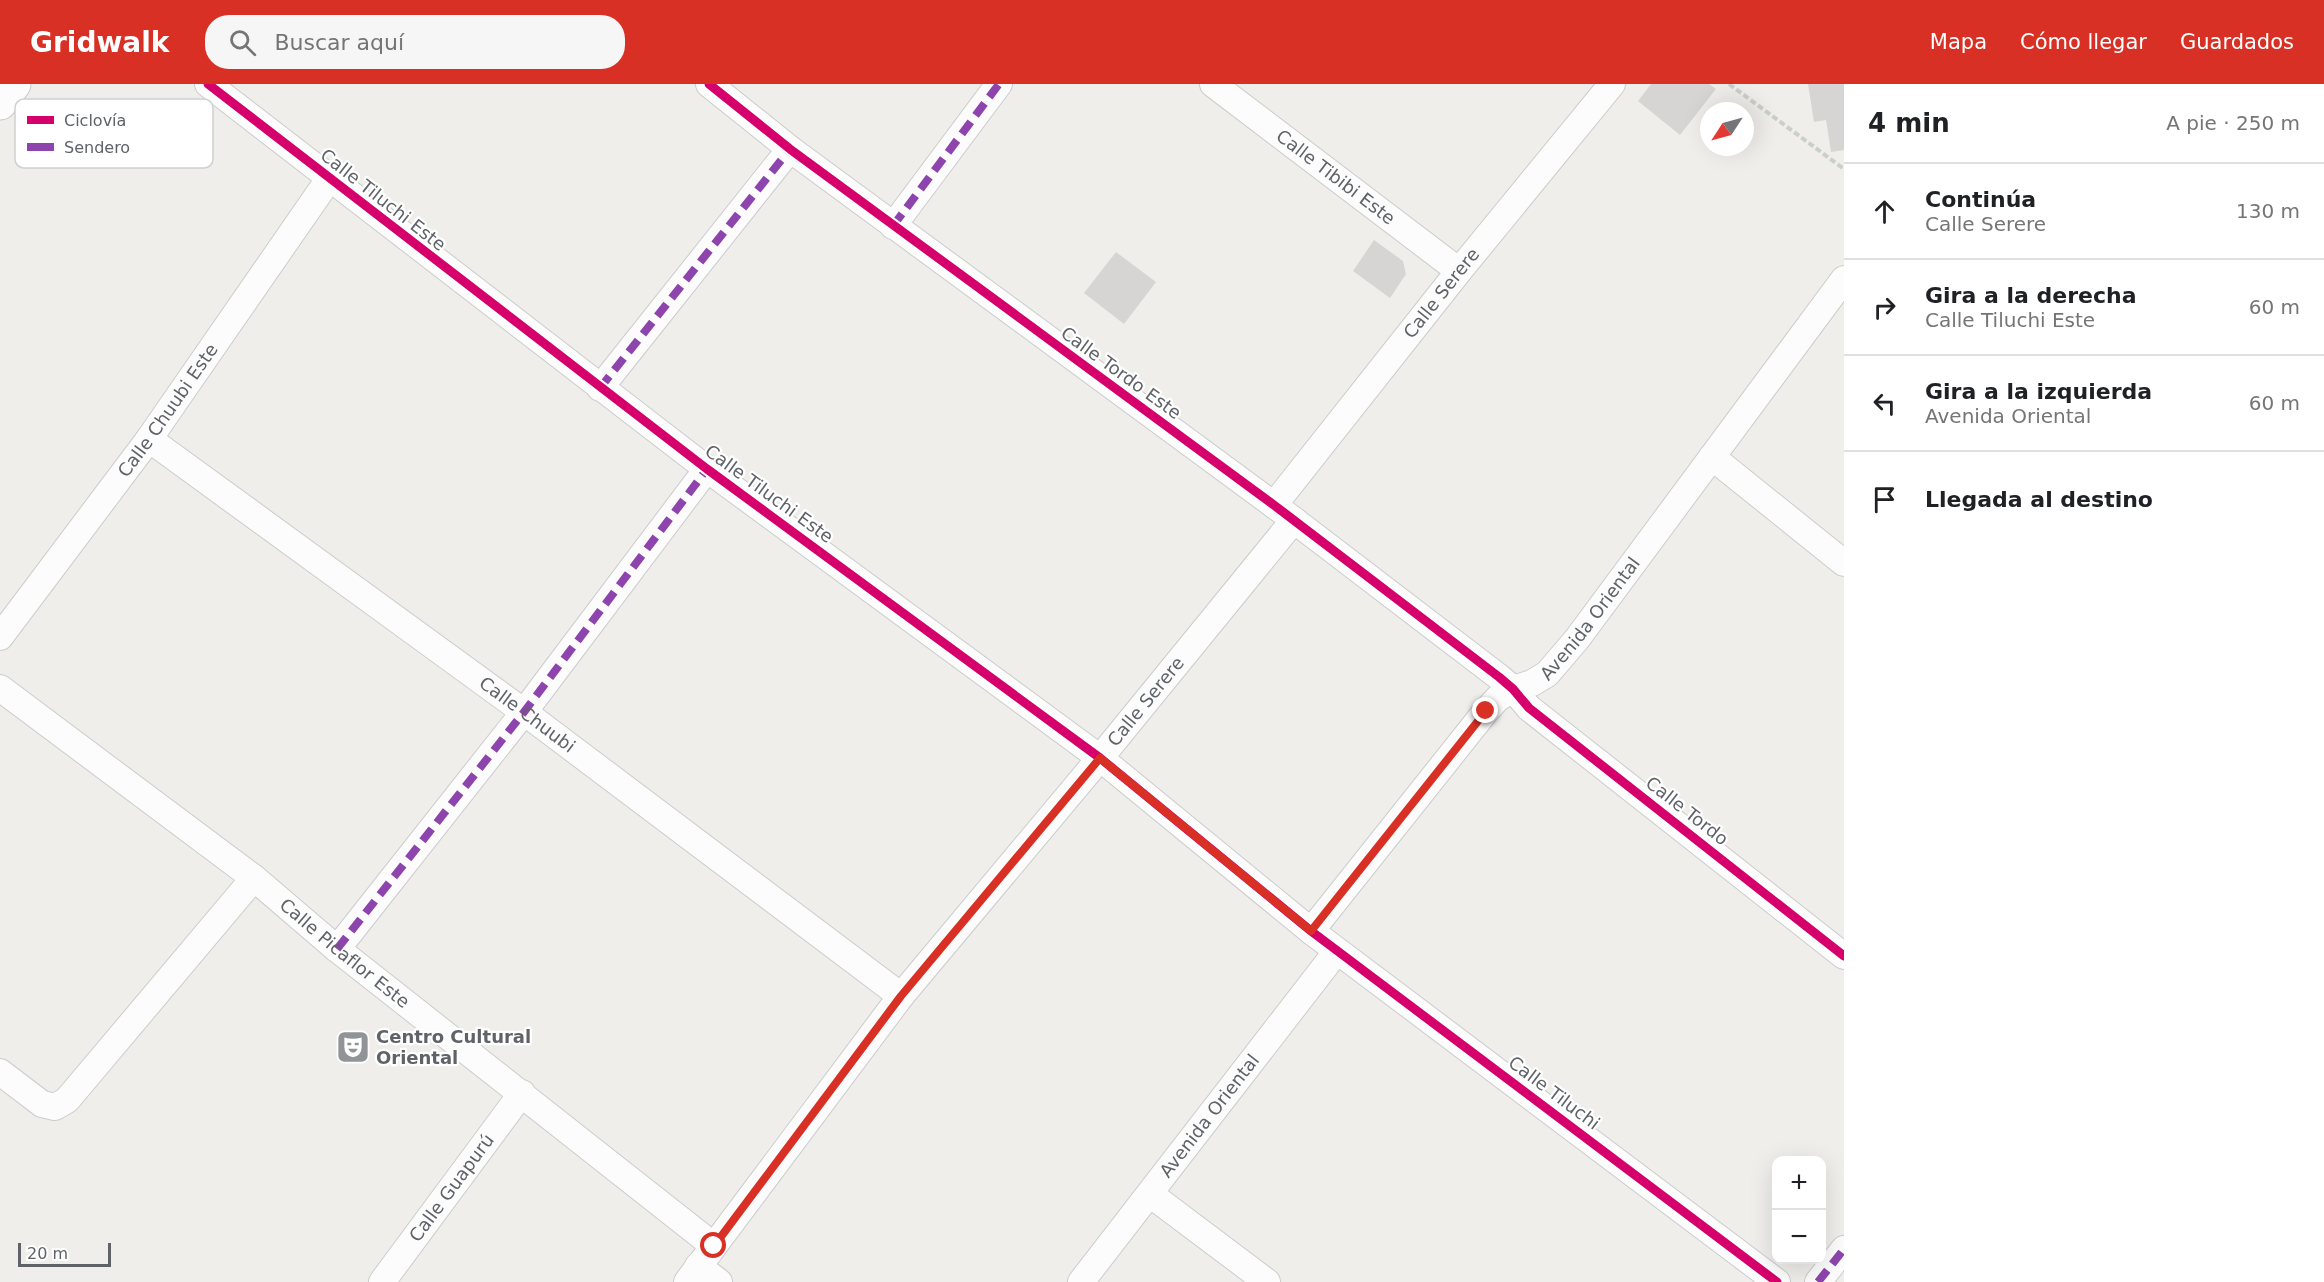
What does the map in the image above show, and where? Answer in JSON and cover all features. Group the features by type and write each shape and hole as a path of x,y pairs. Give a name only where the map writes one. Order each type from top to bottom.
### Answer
{"main road":[{"path":"0,103 14,84"}],"street":[{"name":"Calle Tiluchi Este","path":"208,84 707,469 1100,758 1311,931"},
{"name":"Calle Tordo Este","path":"709,84 790,149 1284,513 1513,689"},
{"path":"893,226 999,84"},
{"name":"Calle Tibibi Este","path":"1213,84 1459,271"},
{"name":"Calle Serere","path":"693,1274 901,996 1100,758 1284,513 1459,271 1612,84"},
{"path":"600,388 790,149"},
{"name":"Calle Chuubi Este","path":"0,637 149,439 329,179"},
{"name":"Avenida Oriental","path":"1311,931 1486,711 1498,698 1547,674 1576,639 1844,279"},
{"name":"Calle Chuubi","path":"149,439 524,712 901,996"},
{"path":"1712,457 1844,563"},
{"path":"337,949 524,712 707,469"},
{"name":"Calle Picaflor Este","path":"0,688 254,878 337,949 714,1246"},
{"name":"Calle Tordo","path":"1513,689 1529,708 1844,956"},
{"path":"0,1072 42,1104 55,1107 68,1100 254,878"},
{"name":"Calle Tiluchi","path":"1311,931 1769,1280"},
{"name":"Avenida Oriental","path":"1081,1282 1337,951"},
{"name":"Calle Guapurú","path":"382,1282 522,1093"},
{"path":"1150,1194 1267,1282"},
{"path":"1818,1282 1844,1249"},
{"path":"693,1274 719,1282"}],"path":[{"path":"1729,84 1844,169"}],"building":[{"path":"1651,84 1709,84 1716,89 1706,102 1700,102 1700,109 1680,135 1638,101"},
{"path":"1808,84 1844,84 1844,150 1831,152 1826,120 1814,122"},
{"path":"1374,240 1403,261 1406,274 1390,298 1353,271"},
{"path":"1116,252 1156,282 1124,324 1084,293"}],"marked path":[{"path":"893,226 999,84"},
{"path":"600,388 790,149"},
{"path":"337,949 524,712 707,469"},
{"path":"1818,1282 1844,1249"}],"cycle path":[{"path":"208,84 707,469 1100,758 1311,931 1777,1282"},
{"path":"709,84 790,149 1274,505 1499,677 1529,708 1844,956"}],"place":[{"name":"Centro Cultural Oriental","path":"353,1047"}],"route":[{"path":"714,1246 901,996 1100,758 1311,931 1486,711"}]}
